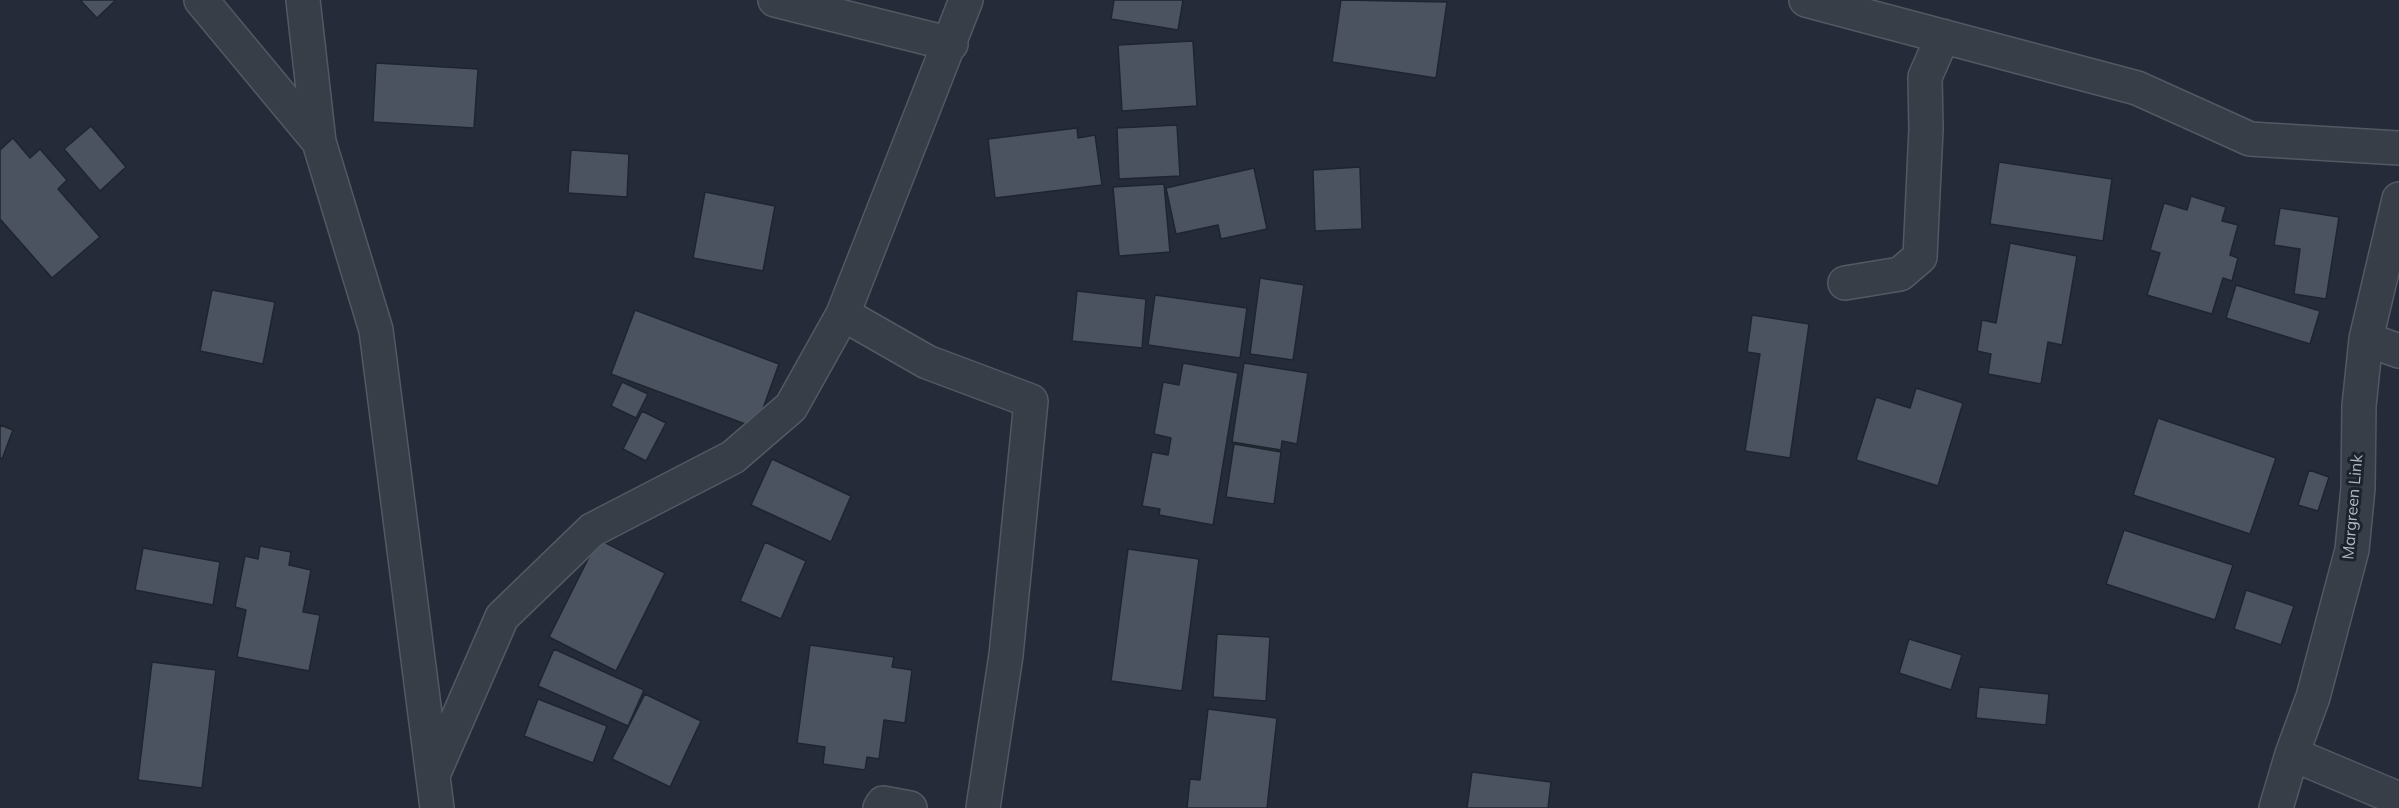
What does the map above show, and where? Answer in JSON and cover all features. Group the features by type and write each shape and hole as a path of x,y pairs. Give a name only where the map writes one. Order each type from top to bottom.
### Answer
{"street":[{"path":"201,0 319,142"},
{"path":"303,0 319,142 376,330 437,808"},
{"path":"775,0 951,44"},
{"path":"433,775 502,617 592,530 733,457 791,406 843,314 951,44 966,0"},
{"path":"1806,0 2137,88 2250,139 2399,148"},
{"path":"1845,283 1900,274 1920,257 1926,129 1925,77 1942,36"},
{"name":"Margreen Link","path":"2276,808 2292,754 2313,697 2352,550 2358,488 2359,406 2366,339 2399,199"},
{"path":"843,314 927,362 1031,400 1006,655 983,808"},
{"path":"2366,339 2399,351"},
{"path":"2292,754 2399,799"},
{"path":"880,808 883,803 910,808"}],"building":[{"path":"80,0 116,0 97,18"},
{"path":"1114,0 1183,0 1178,30 1111,19"},
{"path":"1341,0 1447,2 1436,78 1332,62"},
{"path":"1193,41 1197,106 1122,111 1118,45"},
{"path":"376,63 478,69 474,128 373,122"},
{"path":"1177,125 1180,176 1119,179 1117,128"},
{"path":"91,126 126,167 100,191 64,149"},
{"path":"1077,128 1078,138 1095,135 1102,185 995,198 988,139"},
{"path":"13,138 30,158 40,149 67,180 58,189 100,237 52,278 0,219 0,150"},
{"path":"571,150 629,154 627,197 568,193"},
{"path":"1999,162 2112,179 2103,241 1990,224"},
{"path":"1360,167 1362,229 1315,231 1313,170"},
{"path":"1254,168 1267,229 1221,239 1218,225 1176,234 1166,188"},
{"path":"1164,184 1170,252 1119,256 1113,187"},
{"path":"705,192 775,206 763,271 693,258"},
{"path":"2191,196 2226,207 2222,221 2238,225 2230,255 2238,258 2232,281 2223,278 2212,314 2147,295 2160,253 2150,250 2164,203 2187,210"},
{"path":"2280,208 2339,217 2326,299 2294,294 2300,249 2274,245"},
{"path":"2010,243 2077,256 2062,345 2048,342 2041,384 1988,374 1991,354 1977,351 1982,320 1996,323"},
{"path":"1260,278 1304,285 1293,360 1250,354"},
{"path":"2236,285 2320,311 2310,344 2226,318"},
{"path":"212,290 275,302 263,364 200,351"},
{"path":"1077,291 1146,299 1142,348 1072,341"},
{"path":"1155,295 1247,308 1240,358 1148,345"},
{"path":"635,310 779,364 756,428 611,374"},
{"path":"1752,315 1809,324 1790,458 1745,451 1760,354 1747,352"},
{"path":"1183,363 1238,373 1213,525 1159,515 1160,509 1142,506 1152,452 1168,455 1171,438 1154,434 1163,382 1179,385"},
{"path":"1244,363 1308,373 1297,444 1282,441 1281,450 1232,442"},
{"path":"622,382 648,394 636,418 611,406"},
{"path":"1916,388 1963,403 1938,486 1856,460 1876,397 1910,408"},
{"path":"642,411 666,423 646,461 623,449"},
{"path":"2158,418 2276,458 2250,534 2133,495"},
{"path":"0,425 13,430 2,459 0,458"},
{"path":"1234,444 1281,452 1274,504 1226,497"},
{"path":"772,459 851,496 831,542 751,505"},
{"path":"2309,470 2329,477 2318,511 2298,505"},
{"path":"2124,530 2233,565 2215,620 2106,584"},
{"path":"598,539 665,573 616,671 549,637"},
{"path":"765,542 806,561 781,619 740,601"},
{"path":"260,546 291,552 289,565 311,570 303,612 320,615 309,671 237,657 246,610 235,607 245,556 258,559"},
{"path":"143,548 220,562 213,605 135,590"},
{"path":"1128,549 1199,559 1182,691 1111,681"},
{"path":"2246,590 2294,606 2281,645 2234,629"},
{"path":"1217,634 1270,637 1266,701 1213,697"},
{"path":"1909,639 1962,655 1951,690 1899,673"},
{"path":"810,645 894,657 892,667 912,670 905,723 884,720 879,759 867,757 865,770 823,764 825,747 797,743"},
{"path":"554,649 644,690 628,726 538,686"},
{"path":"152,662 216,670 202,788 138,780"},
{"path":"1979,687 2049,694 2046,725 1976,718"},
{"path":"645,694 701,721 670,787 612,759"},
{"path":"538,699 607,726 593,763 524,736"},
{"path":"1208,709 1277,718 1267,808 1187,808 1190,779 1200,780"},
{"path":"1472,772 1551,782 1548,808 1467,808"}]}
